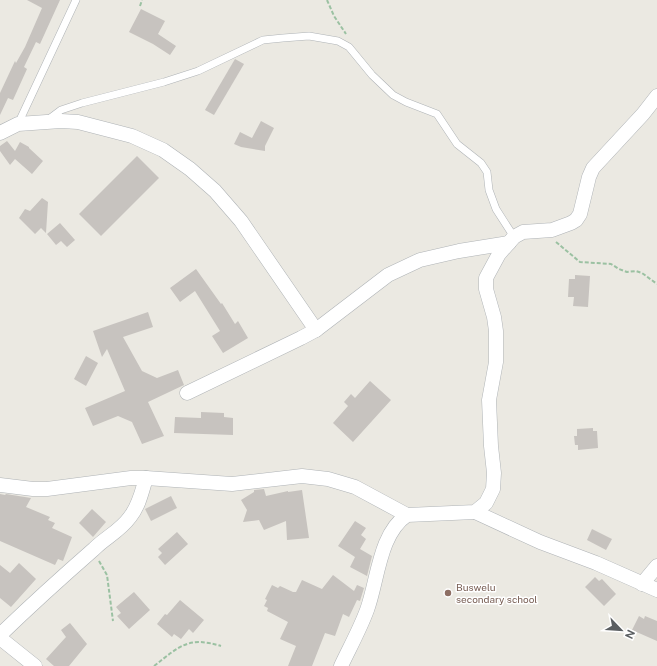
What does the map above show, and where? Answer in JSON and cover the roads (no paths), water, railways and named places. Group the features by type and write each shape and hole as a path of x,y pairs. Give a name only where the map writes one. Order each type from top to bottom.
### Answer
{"street":[{"path":"475,512 486,503 493,489 494,473 490,446 489,400 496,362 496,331 494,317 486,289 486,278 499,254 511,240 523,232 546,231 565,226 576,220 580,214 589,177 593,168 643,114 657,96"},
{"path":"0,133 18,124 61,121 78,122 132,136 163,150 190,169 215,191 241,221 316,330"},
{"path":"187,393 316,330 388,275 420,260 511,240"},
{"path":"0,485 33,489 48,489 123,479 146,478 232,484 302,476 328,480 355,487 407,515 475,512 540,542 596,563 657,590"},
{"path":"0,635 92,550 120,529 131,516 139,501 146,478"},
{"path":"341,666 361,627 368,608 378,569 393,529 398,521 407,515"},
{"path":"642,584 657,566"},
{"path":"0,638 35,666"}],"lane":[{"path":"18,124 76,0"},
{"path":"44,123 62,110 82,103 122,94 171,80 223,60 263,40 309,36 338,41 349,47 372,75 393,95 406,102 437,114 457,144 481,163 487,172 489,190 496,209 511,240"}],"place":[{"name":"Buswelu secondary school","path":"448,593"}]}
